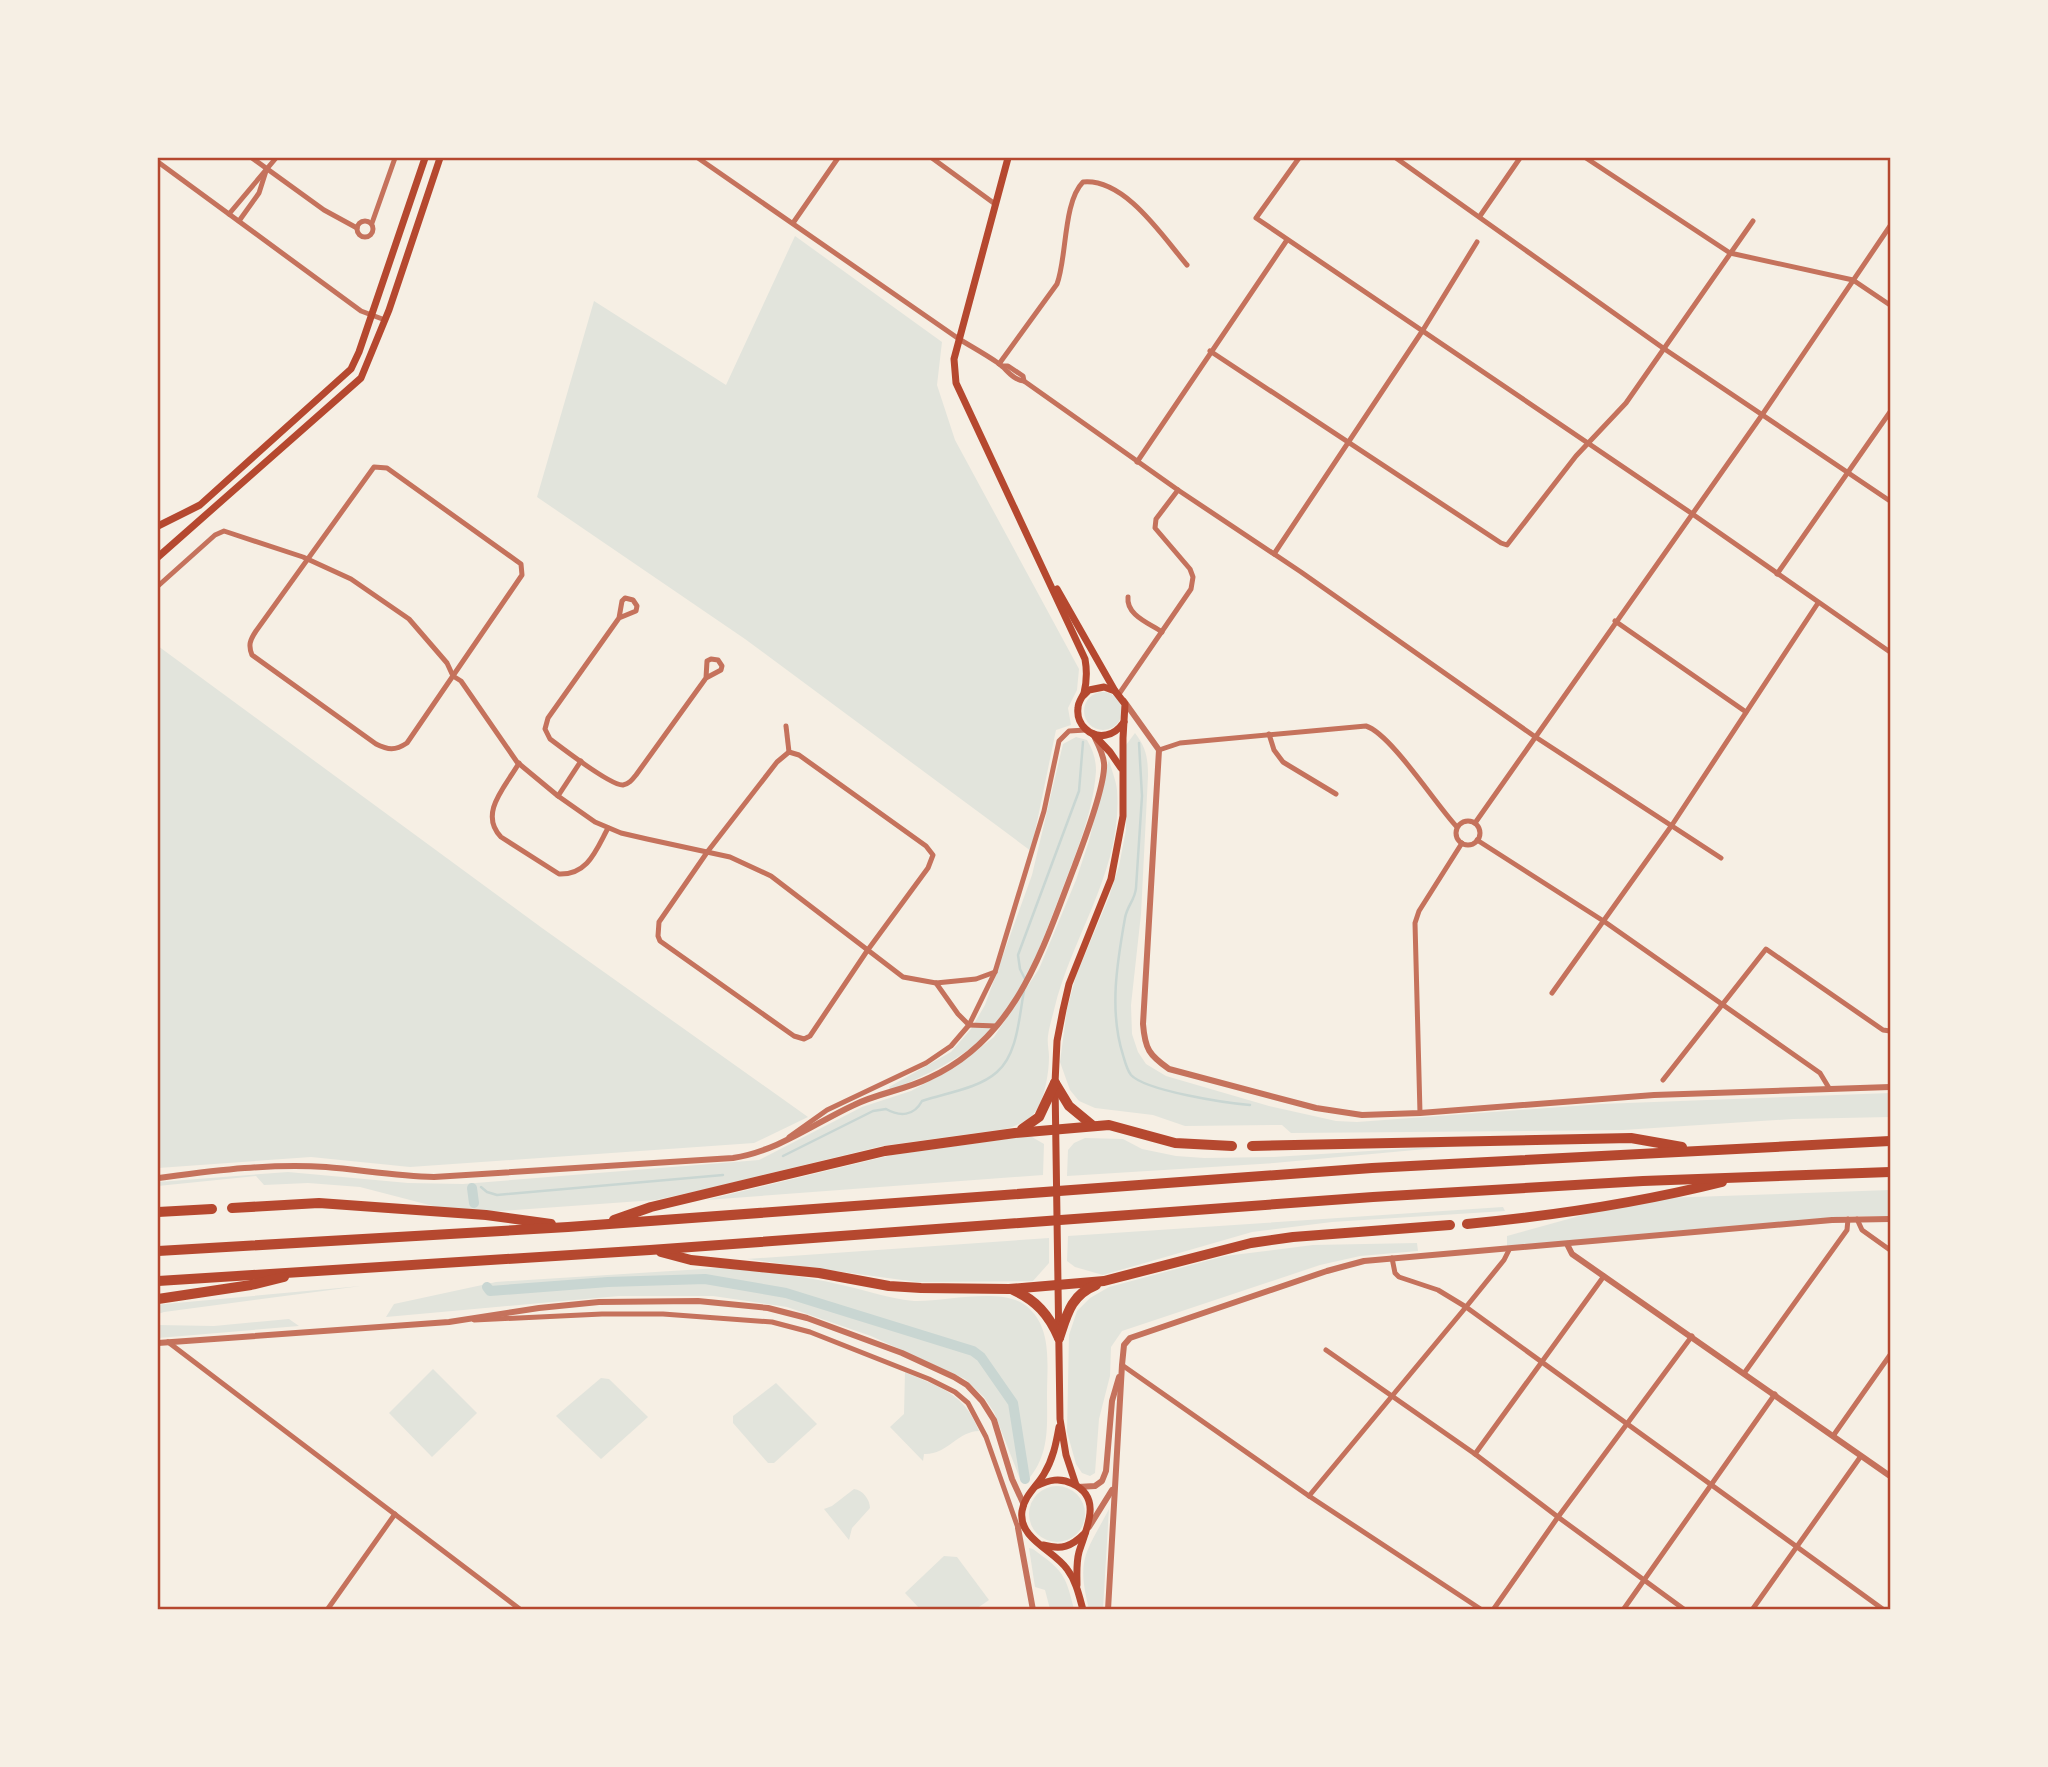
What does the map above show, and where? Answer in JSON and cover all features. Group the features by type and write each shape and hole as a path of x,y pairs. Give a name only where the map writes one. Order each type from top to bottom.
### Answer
{"highway":[{"path":"1055,1083 1069,1106 1092,1125"},
{"path":"1015,1133 1030,1125 1039,1116 1055,1083"},
{"path":"601,1225 651,1207 870,1154 1015,1133 1092,1125 1120,1127 1175,1143 1233,1146"},
{"path":"1252,1146 1631,1138 1700,1150"},
{"path":"158,1251 601,1225 1372,1168 1891,1141"},
{"path":"158,1282 650,1250 1373,1197 1891,1171"},
{"path":"1467,1224 1678,1193 1742,1177"},
{"path":"232,1208 319,1203 511,1218 568,1227"},
{"path":"158,1212 212,1209"},
{"path":"1059,1338 1074,1298 1084,1290 1104,1282 1251,1243 1293,1237 1450,1226"},
{"path":"650,1250 691,1260 819,1273 889,1286 1009,1289 1104,1282"},
{"path":"158,1299 251,1285 312,1270"},
{"path":"1009,1289 1028,1297 1040,1307 1059,1338"}],"main road":[{"path":"158,526 200,505 344,377 356,361 425,158"},
{"path":"158,557 356,384 366,371 440,158"},
{"path":"1008,158 959,339 954,371 958,391 1029,536 1084,659 1087,670 1084,695 1077,709 1081,724 1117,759 1122,772"},
{"path":"1029,536 1125,704 1123,816 1116,859 1104,899 1069,984 1057,1041 1055,1083 1060,1419 1066,1455 1077,1486 1090,1504 1092,1513 1079,1554 1077,1589"},
{"path":"1084,695 1097,688 1118,694"},
{"path":"1091,734 1108,735 1115,732 1125,720"},
{"path":"1060,1419 1052,1459 1024,1504 1021,1526 1066,1567 1083,1609"},
{"path":"1036,1486 1048,1480 1062,1480 1077,1486"},
{"path":"1039,1544 1056,1549 1066,1548 1088,1530"}],"street":[{"path":"252,158 324,210 357,228 360,235 368,237 374,231 372,223 395,158"},
{"path":"229,214 276,158"},
{"path":"698,158 1534,736 1721,858"},
{"path":"793,223 838,158"},
{"path":"932,158 995,204"},
{"path":"1299,158 1256,218 1891,652"},
{"path":"1396,158 1664,348 1891,501"},
{"path":"1480,216 1520,158"},
{"path":"1586,158 1730,253 1853,280 1891,305"},
{"path":"158,162 361,311 385,320"},
{"path":"239,221 259,193 267,168"},
{"path":"1001,365 1057,284 1064,236 1077,189 1083,183 1102,183 1131,201 1188,265"},
{"path":"357,228 364,220 372,223"},
{"path":"1210,351 1500,543 1507,545 1569,464 1626,403 1753,221"},
{"path":"1475,823 1762,415 1891,226"},
{"path":"1138,462 1287,240"},
{"path":"1274,554 1423,330 1477,242"},
{"path":"1777,574 1891,412"},
{"path":"374,467 387,468 522,564 522,575 453,676 407,744 398,749 388,749 376,744 252,655 250,641 374,467"},
{"path":"1178,490 1156,519 1155,528 1190,569 1193,578 1191,589 1118,694 1159,750 1143,1024 1147,1048 1154,1058 1177,1072 1316,1108 1362,1115 1654,1095 1891,1087"},
{"path":"158,586 221,532 307,559 351,579 410,619 447,663 453,676 461,681 493,730 519,763 558,796 608,828 730,857 771,876 903,977 936,983 970,981 995,972"},
{"path":"1128,597 1127,605 1132,612 1162,632"},
{"path":"1552,993 1672,825 1818,604"},
{"path":"619,618 545,723 546,734 550,739 611,782 617,785 629,783 706,678"},
{"path":"1615,621 1746,712"},
{"path":"786,726 789,752"},
{"path":"1159,750 1180,743 1356,726 1373,728 1388,741 1457,827 1457,838 1462,843 1472,844 1478,840 1480,833 1475,823 1467,821 1457,827"},
{"path":"158,1178 281,1167 324,1167 434,1177 710,1160 751,1155 775,1147 856,1104 931,1078 957,1063 999,1026 1041,953 1087,835 1104,764 1091,734 1069,731 1059,741 1044,811 995,972 969,1025 951,1046 926,1063 827,1110 775,1147"},
{"path":"1269,734 1274,750 1283,762 1336,794"},
{"path":"789,752 799,755 926,846 933,855 928,868 867,951 810,1036 804,1039 794,1037 660,941 658,936 659,922 708,851 777,762 789,752"},
{"path":"558,796 581,761"},
{"path":"519,763 490,817 495,832 501,837 559,874 568,874 576,873 587,865 608,828"},
{"path":"1478,840 1605,922 1820,1073 1829,1088"},
{"path":"1420,1113 1415,923 1419,911 1462,843"},
{"path":"1663,1080 1766,949 1883,1030 1891,1031"},
{"path":"936,983 969,1025 999,1026"},
{"path":"1745,1372 1847,1230 1848,1219"},
{"path":"1108,1609 1122,1364 1124,1345 1130,1338 1364,1261 1848,1219 1891,1219"},
{"path":"1857,1219 1862,1230 1891,1250"},
{"path":"1567,1244 1572,1254 1891,1476"},
{"path":"1310,1496 1466,1307 1509,1250"},
{"path":"1392,1258 1395,1273 1399,1277 1438,1290 1466,1307 1884,1609"},
{"path":"1475,1454 1604,1276"},
{"path":"460,1321 539,1308 645,1300 748,1305 807,1318 902,1353 967,1385 982,1401 993,1420 1012,1479 1024,1504"},
{"path":"158,1343 460,1321 655,1314 721,1317 793,1326 929,1379 955,1391 968,1403 984,1432 1021,1526 1033,1609"},
{"path":"1493,1609 1692,1336"},
{"path":"167,1342 522,1609"},
{"path":"1326,1350 1475,1454 1685,1609"},
{"path":"1833,1436 1891,1355"},
{"path":"1077,1486 1095,1486 1104,1476 1112,1401 1122,1364"},
{"path":"1122,1364 1310,1496 1482,1609"},
{"path":"1623,1609 1776,1394"},
{"path":"1752,1609 1861,1456"},
{"path":"1088,1530 1110,1495 1114,1483"},
{"path":"327,1609 395,1514"}],"shaded area":[{"path":"795,236 942,342 937,385 955,440 1079,669 1077,690 1068,708 1071,725 1056,730 1031,851 745,639 537,497 594,301 726,385"},
{"path":"158,646 542,928 808,1117 754,1143 410,1167 311,1157 158,1168"},
{"path":"1103,692 1116,698 1122,711 1116,724 1103,730 1090,724 1084,711 1090,698"},
{"path":"1135,733 1146,753 1148,776 1141,914 1131,1005 1132,1034 1138,1052 1146,1064 1166,1076 1269,1106 1336,1121 1357,1122 1601,1104 1890,1093 1890,1117 1793,1119 1623,1130 1291,1133 1282,1125 1185,1126 1153,1115 1095,1108 1079,1101 1070,1090 1060,1062 1067,1009 1076,976 1119,866 1126,830 1126,745"},
{"path":"1076,737 1087,740 1095,759 1091,804 1071,867 1022,985 1002,1017 967,1051 943,1066 890,1091 889,1087 951,1052 971,1029 985,1005 1032,875 1063,744"},
{"path":"1109,759 1117,790 1117,819 1112,848 1054,1010 1048,1036 1046,1084 1040,1104 1028,1119 1020,1124 1006,1129 882,1146 656,1200 470,1211 441,1208 360,1187 308,1183 264,1185 256,1176 158,1186 158,1182 288,1172 408,1183 463,1184 759,1160 862,1107 911,1091 954,1068 994,1037 1039,969 1076,880 1089,841"},
{"path":"1032,1137 1044,1144 1043,1175 706,1200 892,1155"},
{"path":"1085,1138 1123,1139 1142,1149 1204,1158 1274,1157 1480,1144 1274,1163 1067,1176 1068,1150 1074,1143"},
{"path":"1890,1190 1890,1216 1849,1216 1507,1246 1507,1236 1619,1205 1663,1198"},
{"path":"1503,1207 1505,1211 1332,1222 1252,1232 1103,1275 1075,1267 1067,1261 1068,1236"},
{"path":"1049,1238 1049,1263 1033,1281 917,1282 747,1259"},
{"path":"1417,1243 1418,1251 1360,1256 1320,1265 1122,1331 1111,1347 1110,1376 1099,1419 1095,1473 1090,1476 1082,1473 1076,1464 1067,1432 1069,1335 1077,1311 1090,1298 1109,1287 1225,1256 1313,1245"},
{"path":"719,1268 815,1279 905,1300 987,1296 1014,1300 1025,1305 1040,1324 1047,1346 1046,1440 1034,1471 1027,1481 1020,1479 994,1412 984,1397 965,1379 871,1336 787,1307 713,1296 619,1296 386,1317 394,1304 496,1282"},
{"path":"361,1286 158,1314 158,1305 165,1304"},
{"path":"289,1319 299,1326 158,1338 158,1325 214,1326"},
{"path":"433,1369 477,1413 432,1457 389,1413"},
{"path":"905,1372 950,1393 966,1408 979,1431 965,1435 939,1451 924,1454 923,1461 890,1427 904,1414"},
{"path":"601,1378 609,1379 648,1417 601,1459 556,1416"},
{"path":"776,1383 817,1424 774,1463 768,1463 733,1423 733,1416"},
{"path":"1057,1486 1068,1488 1077,1494 1083,1503 1083,1525 1077,1534 1068,1540 1057,1542 1046,1540 1037,1534 1031,1525 1029,1514 1031,1503 1037,1494 1046,1488"},
{"path":"854,1489 865,1496 870,1508 852,1528 849,1540 824,1509"},
{"path":"1109,1509 1103,1609 1089,1609 1083,1578 1086,1556"},
{"path":"1029,1548 1051,1563 1061,1574 1074,1609 1050,1609 1045,1590 1035,1587"},
{"path":"944,1556 957,1557 989,1600 976,1609 920,1609 905,1593"}],"waterway":[{"path":"1026,981 1020,969 1018,955 1079,791 1083,742"},
{"path":"1139,743 1142,796 1136,888 1125,918 1115,1004 1125,1063 1131,1075 1153,1086 1187,1095 1250,1105"},
{"path":"783,1156 873,1111 886,1109 906,1114 915,1110 922,1101 971,1087 989,1078 1004,1064 1009,1055 1024,991"},
{"path":"481,1187 497,1195 723,1175"},
{"path":"472,1188 474,1203"},
{"path":"487,1287 490,1291 608,1282 705,1279 786,1293 973,1351 981,1357 1013,1403 1025,1479"}]}
